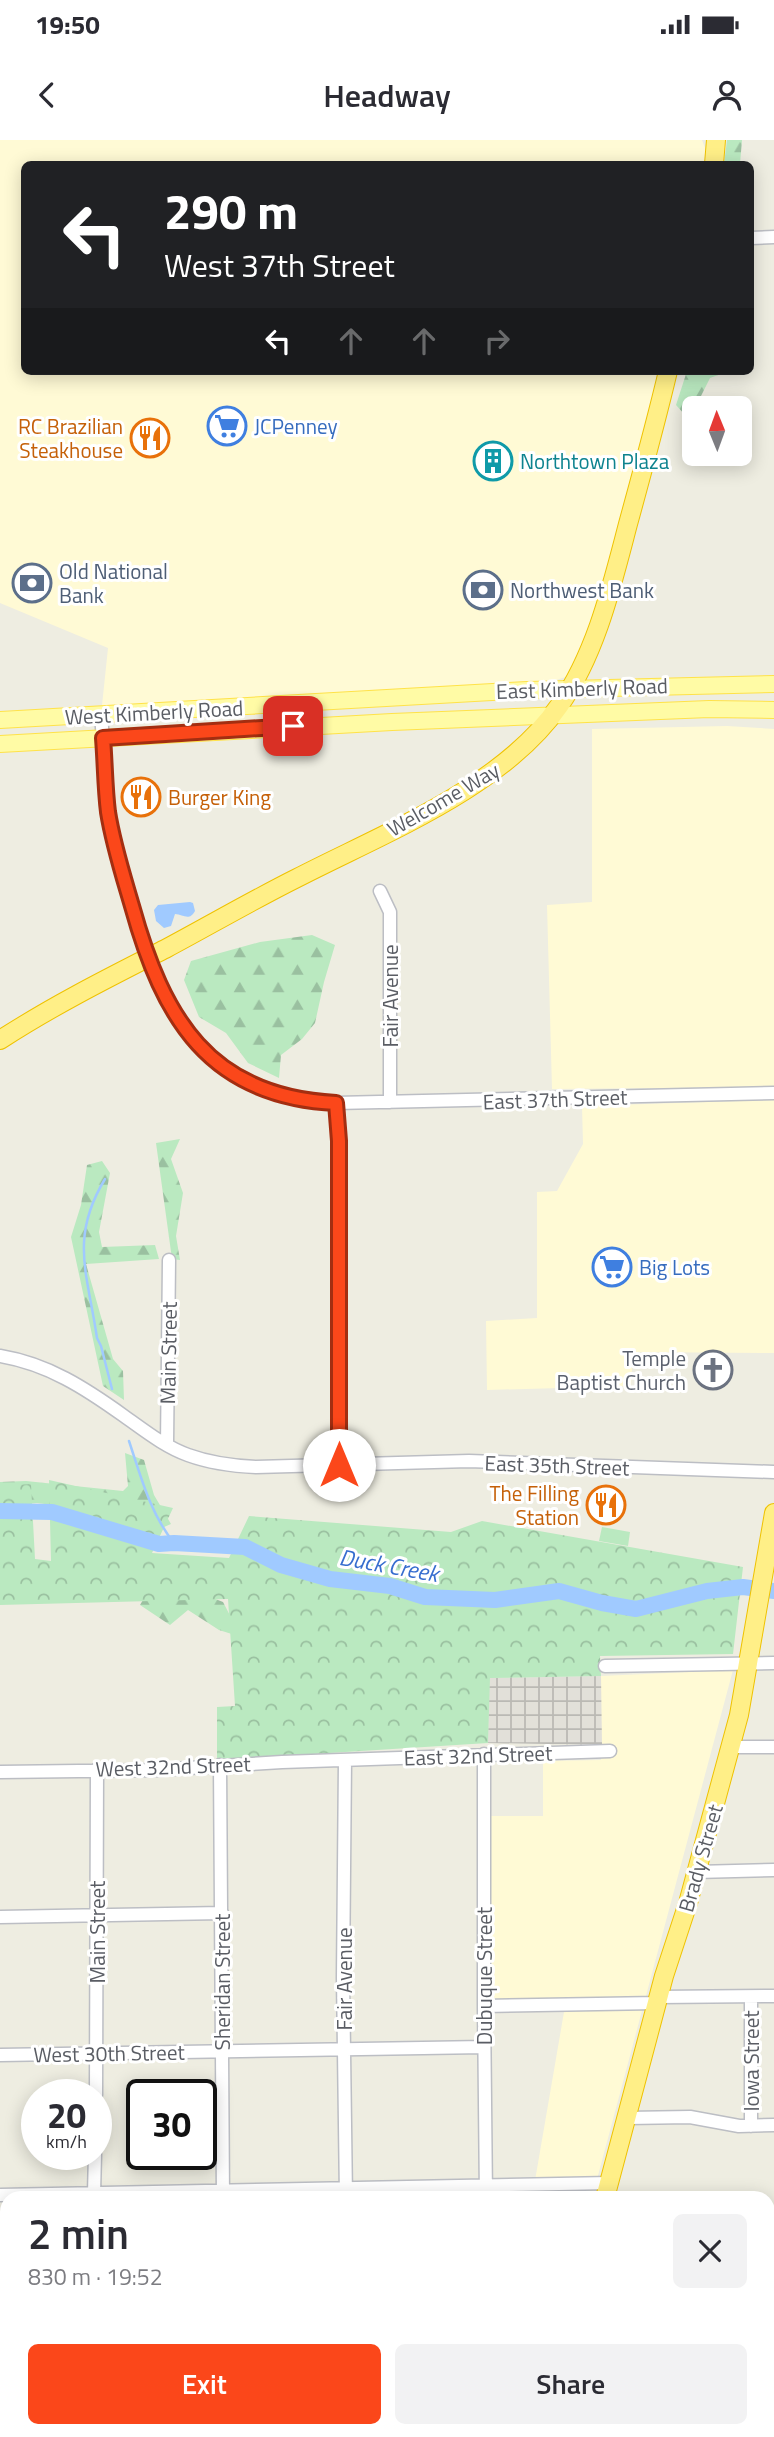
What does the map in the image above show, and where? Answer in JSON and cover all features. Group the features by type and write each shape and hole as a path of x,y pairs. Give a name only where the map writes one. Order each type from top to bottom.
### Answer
{"highway":[{"path":"714,161 716,140"},
{"name":"Welcome Way","path":"0,1040 82,991 237,908 430,810 472,786 519,753 553,715 580,672 609,593 667,375"},
{"name":"Brady Street","path":"607,2190 658,2000 731,1747 774,1513"}],"main road":[{"name":"East Kimberly Road","path":"391,698 570,689 774,684"},
{"name":"West Kimberly Road","path":"0,720 391,698"},
{"name":"East Kimberly Road","path":"392,722 709,709 774,710"},
{"name":"West Kimberly Road","path":"0,744 392,722"}],"street":[{"path":"754,237 774,237"},
{"path":"391,698 392,722"},
{"path":"101,715 110,822 147,957"},
{"name":"Fair Avenue","path":"380,891 390,912 390,1102"},
{"name":"East 37th Street","path":"147,957 172,1010 203,1051 252,1084 301,1100 336,1103 774,1093"},
{"path":"336,1103 339,1141 339,1465"},
{"name":"Main Street","path":"167,1445 169,1260"},
{"name":"East 35th Street","path":"0,1356 29,1362 65,1377 167,1445 186,1455 227,1465 469,1461 774,1472"},
{"path":"605,1666 774,1663"},
{"path":"731,1747 774,1747"},
{"name":"East 32nd Street","path":"345,1760 610,1751"},
{"name":"Dubuque Street","path":"484,1754 486,2191"},
{"name":"Fair Avenue","path":"345,1760 346,2191"},
{"name":"West 32nd Street","path":"0,1772 157,1770 345,1760"},
{"name":"Sheridan Street","path":"220,1765 223,2191"},
{"name":"Main Street","path":"96,2079 97,1769"},
{"path":"696,1872 774,1870"},
{"path":"0,1917 222,1913"},
{"path":"484,2007 774,1996"},
{"name":"Iowa Street","path":"751,1997 751,2126"},
{"name":"West 30th Street","path":"0,2055 484,2047"},
{"path":"627,2119 690,2117 739,2126 774,2126"},
{"path":"89,2191 92,2170"},
{"path":"546,2191 607,2190"}],"shaded area":[{"path":"0,140 702,140 710,161 21,161 21,375 667,375 580,672 527,690 101,715 108,648 0,603"},
{"path":"727,726 774,729 774,1087 552,1089 547,905 592,902 592,729"},
{"path":"774,1100 774,1353 633,1352 631,1386 487,1390 486,1321 537,1318 537,1192 557,1191 583,1144 582,1106"},
{"path":"733,1670 594,2191 533,2191 564,2012 563,1999 491,2000 490,1816 543,1816 543,1761 601,1760 601,1676"},
{"path":"601,1676 602,1745 488,1743 489,1678"}],"green space":[{"path":"727,140 742,140 740,161 724,161"},
{"path":"686,375 718,375 710,378 701,396 682,396 682,412 676,405"},
{"path":"312,935 335,945 315,1023 302,1039 281,1055 279,1078 248,1063 226,1033 199,1017 184,980 191,961 260,942"},
{"path":"180,1139 171,1159 183,1193 176,1236 180,1260 172,1259 156,1143"},
{"path":"102,1161 110,1173 99,1232 102,1247 155,1245 159,1259 86,1264 113,1359 123,1371 124,1400 103,1386 71,1237 81,1205 87,1165"},
{"path":"125,1453 144,1460 154,1495 171,1524 157,1530 114,1513 37,1503 0,1506 0,1482 26,1481 123,1491 128,1486"},
{"path":"49,1480 173,1508 152,1553 229,1558 249,1516 451,1532 482,1521 743,1567 733,1654 600,1656 601,1676 490,1678 488,1743 217,1760 217,1707 235,1706 228,1599 0,1605 0,1486 31,1484 35,1559 51,1561"},
{"path":"602,1527 630,1532 628,1546 599,1541"},
{"path":"157,1576 223,1602 238,1636 219,1630 188,1610 170,1625 140,1605"}],"water":[{"path":"193,903 195,911 190,916 175,914 171,926 164,928 156,921 154,910 158,905"}],"waterway":[{"path":"105,1179 87,1220 84,1257 97,1338 112,1389"},
{"path":"129,1441 152,1507 174,1543"},
{"name":"Duck Creek","path":"0,1511 52,1512 159,1544 245,1547 281,1565 330,1579 390,1586 425,1597 495,1600 559,1591 636,1609 707,1591 743,1587 774,1591"}],"place":[{"name":"JCPenney","path":"227,426"},
{"name":"RC Brazilian Steakhouse","path":"150,438"},
{"name":"Northtown Plaza","path":"493,461"},
{"name":"Old National Bank","path":"32,583"},
{"name":"Northwest Bank","path":"483,590"},
{"name":"Burger King","path":"141,797"},
{"name":"Big Lots","path":"612,1267"},
{"name":"Temple Baptist Church","path":"713,1370"},
{"name":"The Filling Station","path":"606,1505"}],"route":[{"path":"293,726 103,738 106,794 114,838 147,957 162,994 193,1040 226,1069 264,1090 301,1100 336,1103 339,1141 339,1465"}]}
